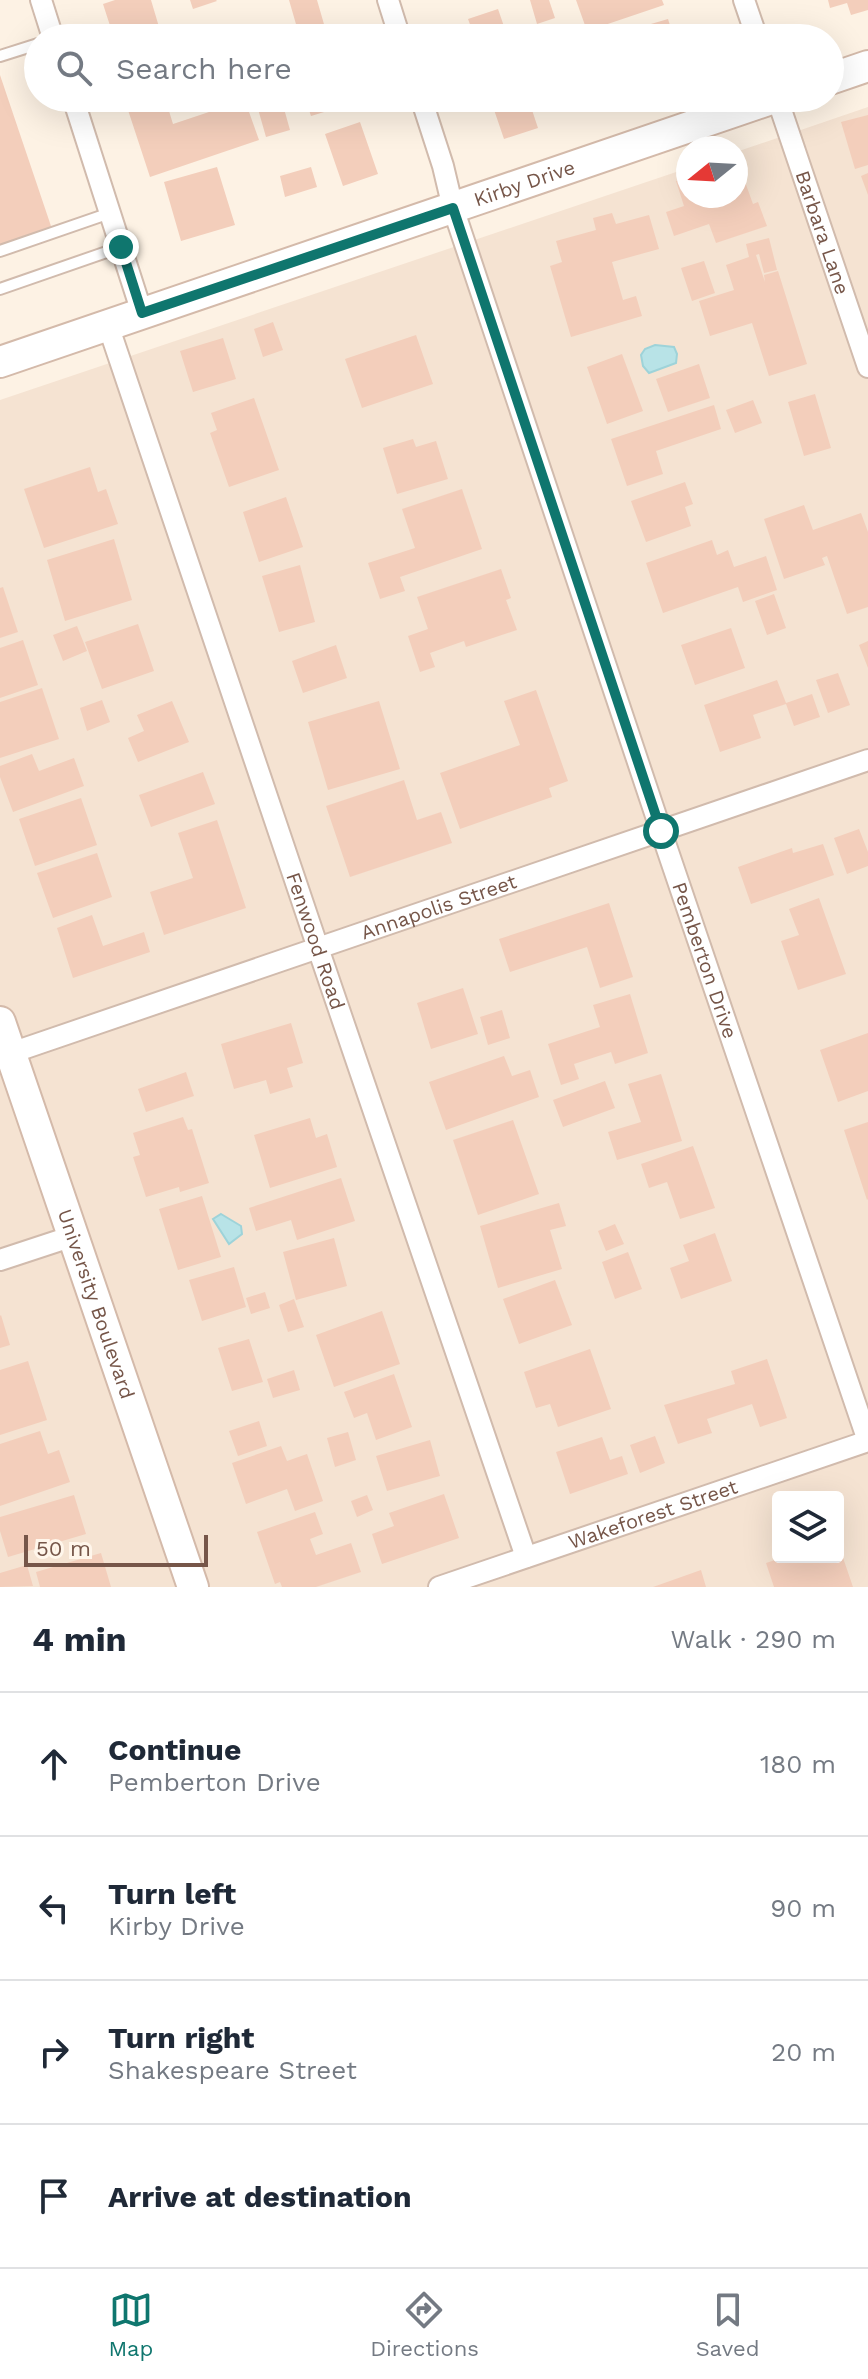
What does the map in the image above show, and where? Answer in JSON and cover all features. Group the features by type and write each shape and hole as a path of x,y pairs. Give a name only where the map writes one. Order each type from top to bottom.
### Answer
{"main road":[{"path":"844,74 868,66"},
{"name":"Kirby Drive","path":"0,362 735,112"},
{"name":"University Boulevard","path":"0,1022 193,1587"}],"street":[{"path":"41,0 49,24"},
{"path":"388,0 396,24"},
{"path":"744,0 752,24"},
{"path":"78,112 142,313"},
{"name":"Pemberton Drive","path":"426,112 453,208 868,1441"},
{"name":"Barbara Lane","path":"781,112 868,367"},
{"name":"Fenwood Road","path":"108,325 526,1557"},
{"name":"Annapolis Street","path":"11,1053 868,760"},
{"path":"0,1260 73,1236"},
{"name":"Wakeforest Street","path":"439,1587 868,1441"}],"lane":[{"path":"0,56 24,48"},
{"path":"0,251 110,213"},
{"path":"0,289 121,247"}],"shaded area":[{"path":"868,107 868,1587 0,1587 0,400 676,172 676,208 748,208 748,148"}],"water":[{"path":"655,345 674,347 676,363 649,373 643,366 641,355 645,349"},
{"path":"221,1214 241,1226 242,1234 229,1244 213,1219"}],"building":[{"path":"115,0 151,0 158,24 109,24 103,4"},
{"path":"190,0 216,0 217,1 193,9"},
{"path":"289,0 317,0 324,24 296,24"},
{"path":"530,0 549,0 555,18 537,24"},
{"path":"576,0 662,0 664,5 608,24 585,24"},
{"path":"828,0 868,0 868,10 851,15 847,3 830,8"},
{"path":"498,9 503,24 470,24 468,19"},
{"path":"668,19 670,24 651,24"},
{"path":"0,75 53,232 0,250"},
{"path":"129,112 169,112 173,124 209,112 249,112 259,140 150,177"},
{"path":"259,112 285,112 290,130 266,137"},
{"path":"495,112 533,112 538,128 504,139"},
{"path":"868,115 868,165 855,169 841,122"},
{"path":"360,122 378,174 343,186 325,134"},
{"path":"217,167 235,225 181,241 164,182"},
{"path":"311,167 317,187 285,197 280,176"},
{"path":"868,173 868,195 861,176"},
{"path":"748,190 753,204 758,202 767,226 716,243 709,224 674,236 666,212 678,208 748,208"},
{"path":"612,213 616,224 649,215 659,249 612,262 623,300 636,296 642,316 571,337 550,266 562,262 556,241 596,230 593,218"},
{"path":"769,238 777,270 764,273 759,254 756,255 765,282 764,275 778,271 807,364 769,376 752,323 710,336 699,301 734,290 726,265 749,257 746,244"},
{"path":"704,261 715,293 692,301 681,268"},
{"path":"273,322 283,350 263,357 254,329"},
{"path":"416,335 433,384 362,408 345,359"},
{"path":"223,338 236,379 193,392 180,351"},
{"path":"622,354 643,411 607,424 587,367"},
{"path":"699,364 710,398 668,412 656,379"},
{"path":"815,394 831,448 804,456 788,402"},
{"path":"254,398 279,470 229,487 210,433 217,430 211,413"},
{"path":"753,400 762,423 735,433 726,410"},
{"path":"714,405 721,429 656,451 663,474 627,486 611,439"},
{"path":"413,439 416,447 436,441 448,479 397,494 383,448"},
{"path":"90,467 98,492 106,489 118,524 44,548 24,489"},
{"path":"685,482 693,504 685,507 691,526 646,542 631,501"},
{"path":"462,489 482,549 400,577 405,591 380,599 368,563 415,548 402,509"},
{"path":"286,497 303,547 259,562 243,512"},
{"path":"804,505 813,530 861,513 868,532 868,607 847,614 827,556 822,558 825,565 784,579 764,519"},
{"path":"114,539 132,600 65,621 47,560"},
{"path":"712,540 717,555 728,550 734,567 766,556 777,590 743,602 738,587 663,613 646,563"},
{"path":"300,565 315,622 279,632 262,576"},
{"path":"501,569 511,598 506,600 517,630 466,647 464,641 430,653 435,667 420,672 408,636 428,629 417,597"},
{"path":"3,587 18,632 0,638 0,588"},
{"path":"774,594 786,628 767,635 755,601"},
{"path":"138,624 154,671 102,689 85,642"},
{"path":"77,626 87,651 63,661 53,635"},
{"path":"731,628 745,668 695,685 681,645"},
{"path":"23,640 38,685 0,698 0,648"},
{"path":"868,641 868,668 859,645"},
{"path":"336,645 347,678 303,693 292,661"},
{"path":"838,673 850,705 828,713 816,680"},
{"path":"777,680 786,703 812,694 820,717 794,726 786,704 753,715 761,738 720,752 704,705"},
{"path":"42,688 59,739 0,758 0,702"},
{"path":"536,690 568,781 549,788 552,797 460,829 440,773 520,745 504,701"},
{"path":"102,700 110,722 87,731 80,708"},
{"path":"172,701 189,742 138,762 128,738 144,731 137,715"},
{"path":"379,701 400,769 328,790 308,722"},
{"path":"32,754 39,771 74,758 84,786 13,812 0,777 0,766"},
{"path":"203,772 215,804 151,827 139,795"},
{"path":"404,780 417,820 441,812 452,843 350,877 326,806"},
{"path":"81,798 97,845 35,866 19,819"},
{"path":"217,820 246,908 164,935 150,892 193,878 178,833"},
{"path":"859,829 868,852 868,866 847,874 834,838"},
{"path":"823,844 834,875 751,904 738,867 792,848 793,853"},
{"path":"97,853 112,897 53,918 37,873"},
{"path":"819,898 846,974 798,990 781,941 799,935 789,909"},
{"path":"609,903 633,977 600,988 587,947 510,972 499,939"},
{"path":"92,915 103,946 144,932 150,952 73,978 57,928"},
{"path":"463,988 478,1034 431,1049 417,1003"},
{"path":"630,994 648,1053 615,1064 611,1052 574,1064 579,1079 561,1085 548,1044 600,1027 593,1005"},
{"path":"502,1010 510,1038 488,1045 480,1017"},
{"path":"291,1023 303,1063 287,1068 293,1087 270,1094 266,1080 234,1089 221,1044"},
{"path":"868,1033 868,1091 838,1102 820,1050"},
{"path":"504,1056 512,1076 530,1070 539,1097 446,1130 429,1082"},
{"path":"186,1072 194,1096 146,1112 138,1089"},
{"path":"661,1074 682,1141 617,1160 608,1132 641,1122 628,1084"},
{"path":"605,1081 615,1108 563,1127 553,1100"},
{"path":"183,1117 188,1130 192,1129 209,1183 180,1192 179,1187 146,1197 133,1157 140,1155 133,1133"},
{"path":"310,1118 316,1138 327,1134 337,1167 270,1188 254,1135"},
{"path":"513,1120 539,1194 478,1215 453,1140"},
{"path":"868,1122 868,1199 867,1200 844,1130"},
{"path":"693,1146 715,1208 680,1219 667,1182 649,1188 641,1164"},
{"path":"341,1178 355,1221 297,1240 291,1220 256,1231 249,1208"},
{"path":"202,1196 221,1257 178,1270 159,1209"},
{"path":"559,1203 566,1226 550,1230 562,1269 498,1288 480,1226"},
{"path":"615,1224 624,1244 606,1251 598,1231"},
{"path":"715,1233 732,1281 681,1299 670,1268 689,1261 683,1245"},
{"path":"334,1238 347,1286 296,1300 283,1252"},
{"path":"628,1252 642,1289 615,1299 602,1262"},
{"path":"234,1267 246,1307 202,1321 189,1280"},
{"path":"555,1280 572,1325 519,1344 503,1299"},
{"path":"265,1292 270,1308 251,1314 246,1298"},
{"path":"294,1299 304,1327 288,1332 279,1305"},
{"path":"382,1311 400,1364 334,1387 316,1335"},
{"path":"0,1316 10,1345 0,1348"},
{"path":"249,1339 263,1382 232,1391 218,1348"},
{"path":"590,1349 611,1409 558,1427 550,1404 536,1408 524,1372"},
{"path":"767,1359 787,1418 760,1427 752,1404 707,1419 712,1433 678,1444 664,1405 735,1384 731,1371"},
{"path":"28,1361 47,1420 0,1435 0,1370"},
{"path":"294,1370 300,1390 273,1398 267,1379"},
{"path":"394,1374 412,1427 376,1440 367,1413 354,1418 344,1392"},
{"path":"259,1421 267,1446 238,1456 229,1431"},
{"path":"40,1431 48,1454 59,1450 70,1482 0,1506 0,1444"},
{"path":"348,1432 356,1460 335,1467 327,1438"},
{"path":"655,1436 665,1463 640,1473 630,1445"},
{"path":"602,1437 610,1460 622,1456 628,1474 570,1494 556,1452"},
{"path":"430,1440 440,1476 387,1491 376,1456"},
{"path":"281,1446 287,1461 307,1454 323,1501 295,1511 287,1489 246,1504 232,1463"},
{"path":"444,1494 459,1538 382,1564 372,1534 394,1526 389,1513"},
{"path":"74,1495 86,1534 8,1557 0,1531 0,1517"},
{"path":"367,1495 373,1510 357,1517 351,1501"},
{"path":"315,1512 323,1534 310,1539 316,1555 351,1543 361,1572 316,1587 282,1587 280,1582 275,1584 257,1532"},
{"path":"101,1553 111,1587 40,1587 36,1572"},
{"path":"844,1561 853,1587 774,1587 766,1563"},
{"path":"27,1565 33,1586 0,1587 0,1573"},
{"path":"701,1570 706,1587 653,1587"}],"route":[{"path":"121,247 142,313 453,208 661,831"}]}
